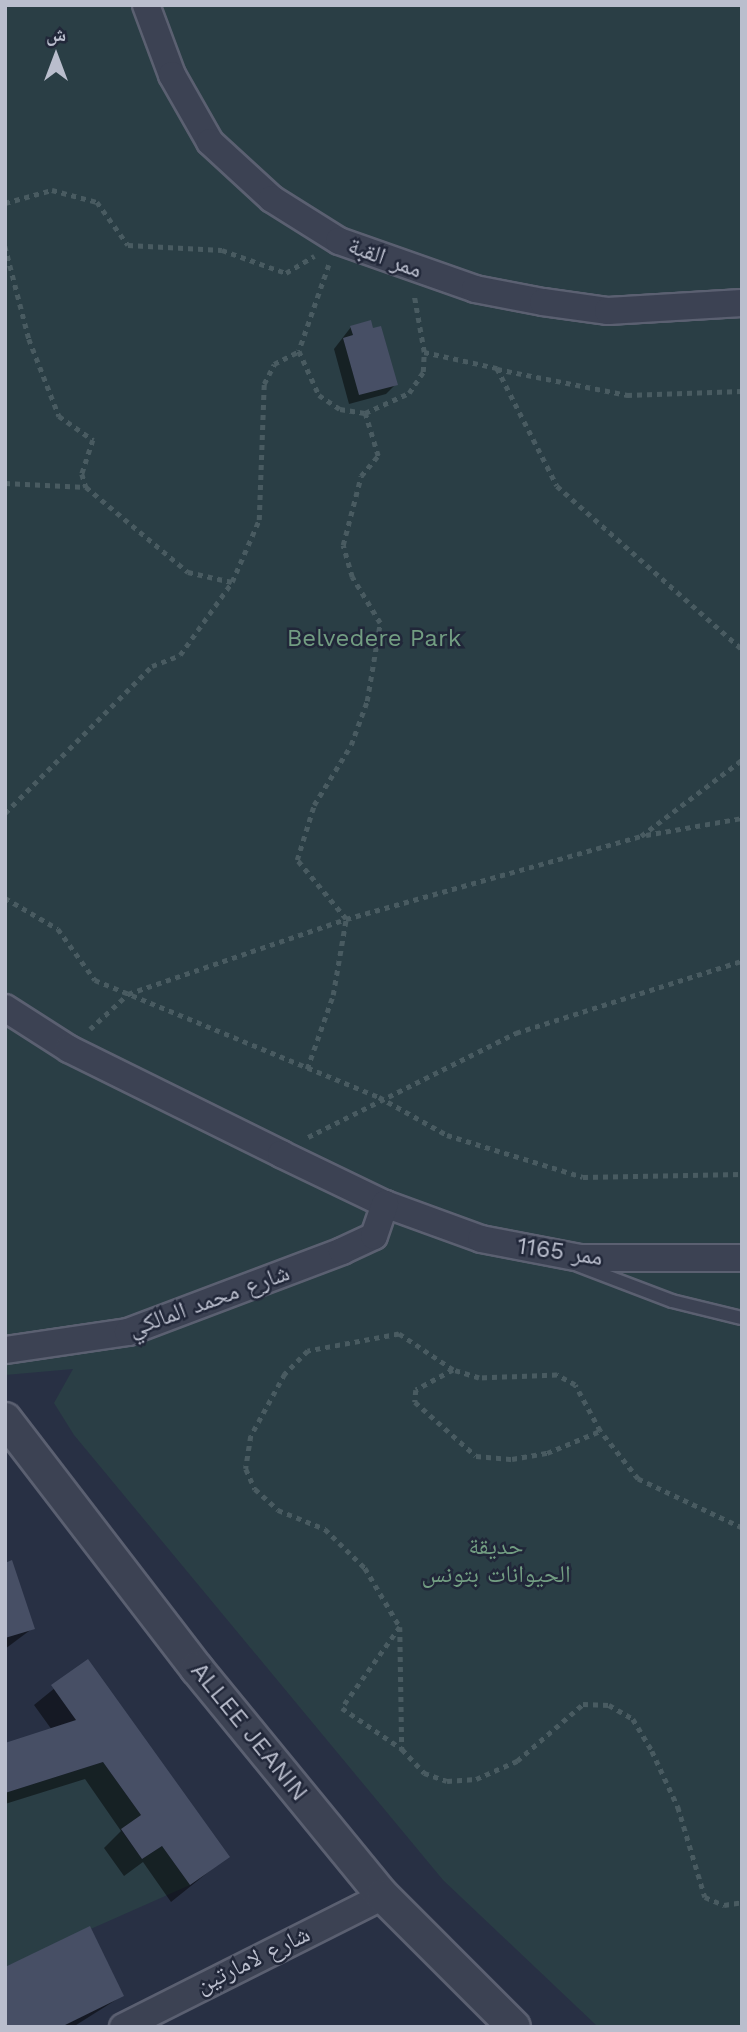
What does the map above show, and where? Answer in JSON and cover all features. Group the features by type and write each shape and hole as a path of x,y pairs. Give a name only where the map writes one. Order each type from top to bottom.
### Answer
{"street":[{"name":"ممر القبة","path":"146,5 172,75 210,142 272,199 338,241 475,289 608,311 742,303"},
{"name":"ممر 1165","path":"5,1008 69,1049 281,1154 385,1204 481,1239 537,1250 665,1262 742,1258"},
{"name":"شارع محمد المالكي","path":"5,1350 128,1332 342,1251 374,1236 385,1204"},
{"name":"ALLEE JEANIN","path":"5,1419 197,1669 383,1896 514,2027"},
{"name":"شارع لامارتين","path":"123,2027 383,1896"}],"lane":[{"path":"537,1250 672,1301 742,1318"}],"path":[{"path":"5,203 63,193 97,202 128,245 222,250 286,273 338,241"},
{"path":"5,813 152,666 180,655 232,582 259,520 264,384 274,364 299,351 338,241"},
{"path":"5,246 29,338 60,415 93,440 82,474 86,487 188,572 232,582"},
{"path":"299,351 319,395 365,413 410,393 423,372 425,352 406,267"},
{"path":"425,352 628,395 742,391"},
{"path":"497,368 557,486 742,649"},
{"path":"307,1069 333,995 346,919 297,860 314,805 351,746 376,661 380,623 352,577 343,545 361,476 378,456 365,413"},
{"path":"5,483 86,487"},
{"path":"641,836 742,760"},
{"path":"69,1049 128,994 346,919 641,836 742,818"},
{"path":"5,898 58,929 95,980 379,1097 447,1135 583,1177 742,1174"},
{"path":"281,1154 379,1097 516,1033 742,961"},
{"path":"402,1749 400,1627 365,1568 345,1549 255,1489 246,1469 251,1436 285,1374 308,1351 335,1342 399,1334 453,1370 479,1377 556,1375 575,1385 600,1432 638,1479 742,1528"},
{"path":"453,1370 416,1390 415,1402 476,1456 512,1459 547,1452 600,1432"},
{"path":"400,1627 342,1708 402,1749 424,1773 447,1781 476,1779 517,1761 583,1704 609,1705 633,1719 652,1751 683,1820 705,1897 724,1905 742,1902"}],"green space":[{"name":"Belvedere Park","path":"5,5 742,5 742,2027 596,2025 443,1880 74,1435 54,1403 73,1369 5,1375"},
{"path":"103,1762 141,1815 121,1830 142,1859 162,1846 190,1885 5,1967 5,1793"}],"building":[{"path":"371,320 373,328 381,326 398,385 359,395 343,338 353,335 350,326"},
{"path":"12,1560 35,1629 5,1638 5,1563"},
{"path":"88,1659 230,1857 190,1885 162,1846 142,1859 121,1829 141,1815 103,1762 5,1793 5,1743 76,1720 51,1685"},
{"path":"90,1926 124,1996 61,2027 5,2027 5,1967"}],"park label":[{"name":"حديقة الحيوانات بتونس","path":"496,1561"}]}
